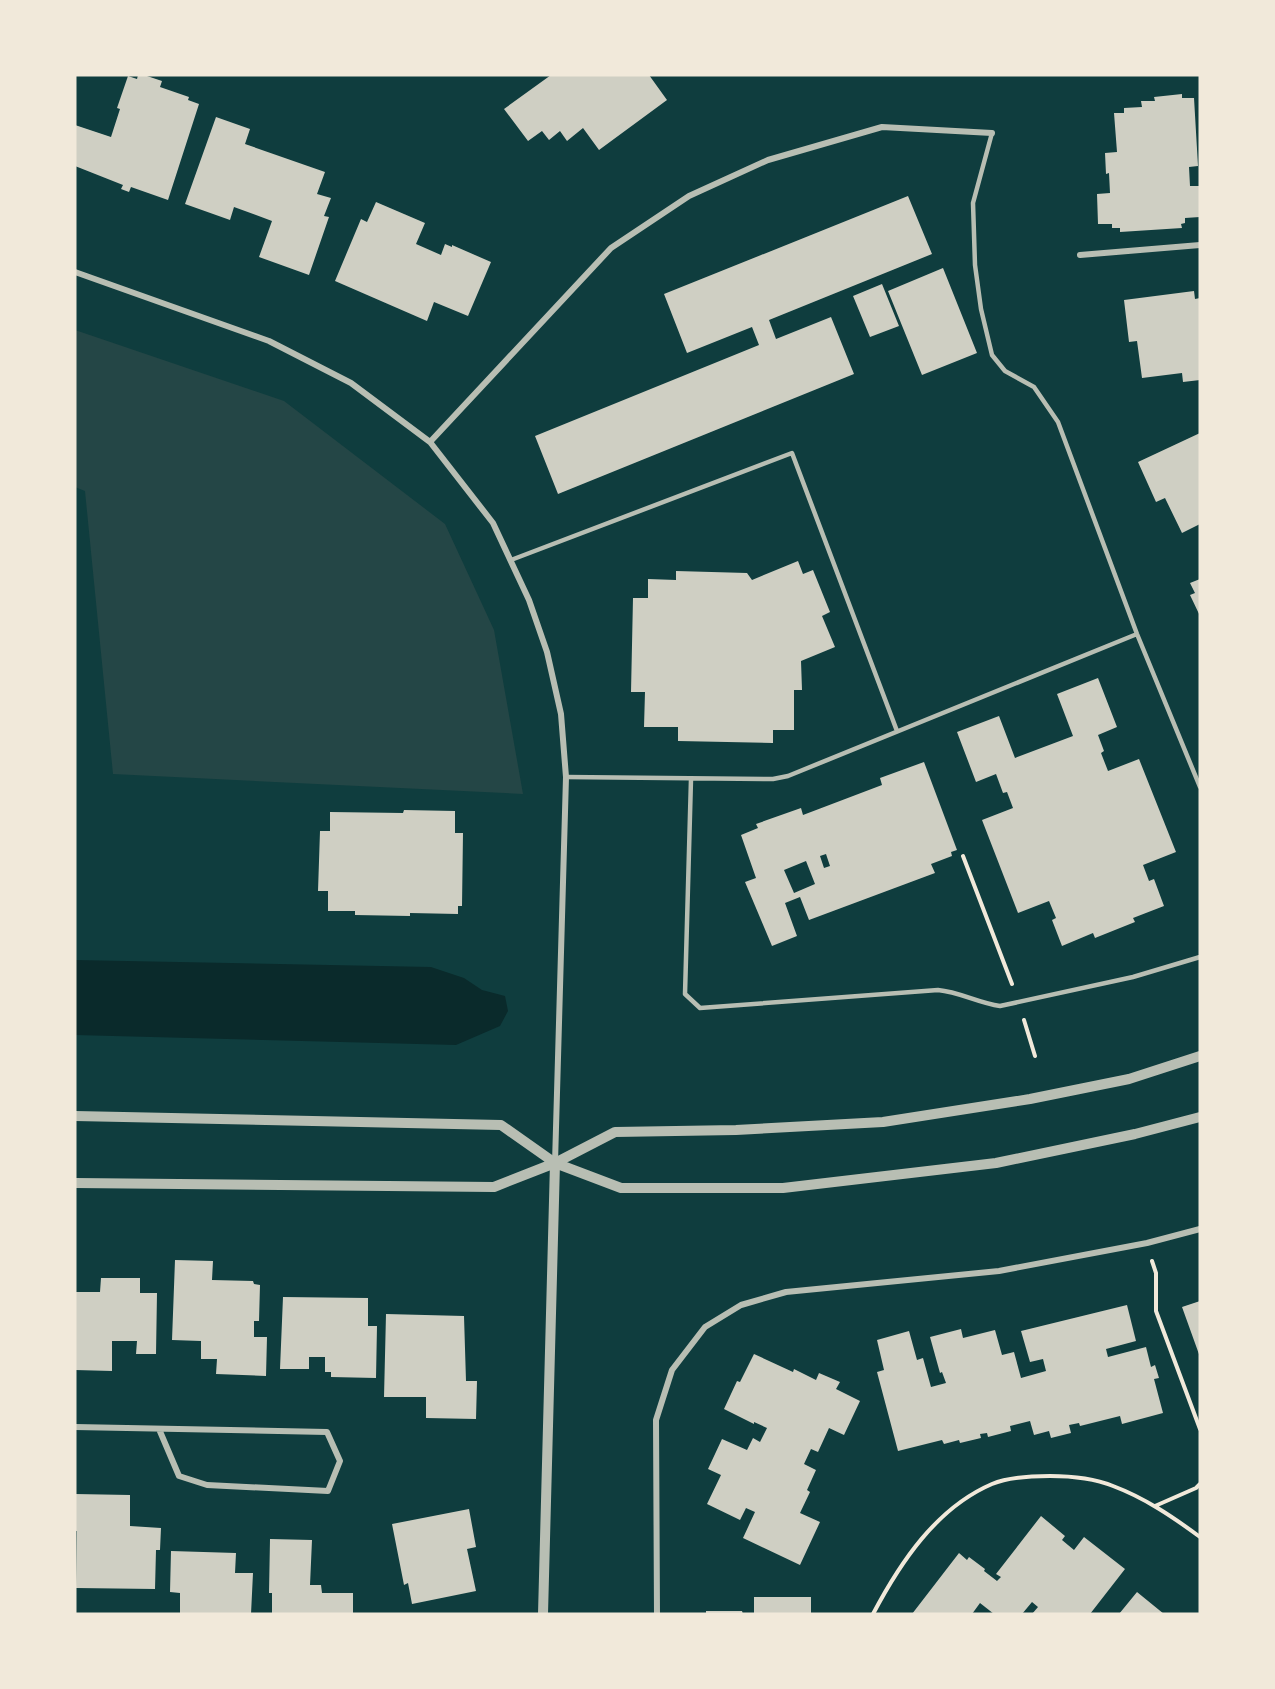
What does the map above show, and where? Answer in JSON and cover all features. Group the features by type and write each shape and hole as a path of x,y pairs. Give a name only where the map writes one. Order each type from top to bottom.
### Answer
{"street":[{"path":"430,442 611,248 689,196 768,160 882,127 992,132"},
{"path":"1080,255 1200,245"},
{"path":"75,272 269,341 351,383 430,442 494,524 529,600 547,652 561,714 566,777 543,1614"},
{"path":"75,1183 494,1187 555,1163 615,1132 736,1130 883,1122 1030,1099 1129,1079 1200,1056"},
{"path":"75,1116 501,1125 555,1163 621,1188 783,1188 996,1163 1135,1134 1200,1117"},
{"path":"657,1614 656,1420 672,1370 705,1327 741,1305 786,1292 999,1271 1147,1243 1200,1229"},
{"path":"75,1427 327,1432 340,1461 328,1491 207,1485 179,1476 159,1429"}],"lane":[{"path":"992,132 973,203 975,265 981,309 992,355 1005,371 1034,387 1058,422 1137,634 1200,787"},
{"path":"511,560 792,453 897,731"},
{"path":"566,777 773,779 788,776 1137,634"},
{"path":"691,779 685,994 700,1008 938,990 954,992 1000,1006 1019,1004 1133,977 1200,957"}],"path":[{"path":"963,855 1019,1004 1035,1056"},
{"path":"1147,1243 1156,1274 1156,1311 1200,1429"},
{"path":"873,1614 892,1578 916,1545 938,1521 962,1501 993,1483 1032,1476 1076,1476 1112,1485 1155,1506 1200,1537"},
{"path":"1155,1506 1196,1488 1200,1484"}],"shaded area":[{"path":"75,330 284,401 445,524 494,630 523,794 113,774 85,491 75,487"},
{"path":"75,960 431,967 464,978 482,990 505,996 508,1011 500,1026 456,1045 75,1035"}],"building":[{"path":"138,75 162,81 160,87 189,97 188,100 199,104 168,200 131,187 129,192 121,189 123,185 75,166 75,125 111,137 120,109 117,108 128,76 137,79"},
{"path":"551,75 649,75 667,100 599,150 583,128 567,141 560,131 549,140 542,131 528,141 504,109"},
{"path":"1182,94 1182,98 1194,98 1198,166 1189,167 1190,186 1200,186 1200,217 1185,218 1185,223 1181,224 1182,228 1120,232 1120,228 1112,228 1112,224 1098,224 1097,194 1110,193 1105,153 1117,152 1114,113 1124,113 1124,108 1142,107 1141,101 1155,101 1154,97"},
{"path":"216,117 250,129 245,144 325,172 317,194 331,198 324,216 329,217 309,275 259,257 272,221 234,207 230,220 185,204"},
{"path":"908,196 932,254 769,320 776,339 831,317 854,374 558,494 535,436 759,345 752,327 687,353 664,294"},
{"path":"376,202 425,223 416,244 441,255 445,244 452,247 452,245 491,262 468,316 434,302 427,321 335,281 361,219 367,222"},
{"path":"943,268 977,353 922,375 888,291"},
{"path":"882,284 899,326 870,337 853,296"},
{"path":"1194,291 1195,299 1200,298 1200,380 1183,382 1182,373 1142,378 1137,341 1129,342 1124,300"},
{"path":"1200,433 1200,524 1182,533 1165,498 1156,502 1138,462"},
{"path":"798,561 803,574 813,570 830,612 822,616 835,647 801,661 802,690 794,690 794,730 773,730 773,743 678,741 678,727 644,727 645,692 631,692 633,598 648,598 648,579 676,580 676,571 747,573 752,580"},
{"path":"1200,579 1200,616 1190,595 1195,593 1190,583"},
{"path":"1098,678 1117,727 1098,735 1104,751 1101,753 1108,771 1139,759 1176,852 1143,865 1149,881 1154,879 1164,906 1133,918 1135,922 1095,938 1093,933 1062,946 1052,920 1056,918 1049,901 1018,913 982,820 1013,808 1007,792 1003,793 996,774 976,782 957,732 999,716 1015,758 1073,736 1057,694"},
{"path":"924,762 957,850 951,852 952,856 931,864 935,873 809,920 800,897 785,903 797,936 772,946 745,882 756,878 741,835 758,828 756,824 801,808 803,815 882,785 880,778","holes":["826,854 830,866 824,868 820,856","806,861 815,884 794,893 784,870"]},
{"path":"404,810 455,811 455,833 463,833 462,906 458,906 458,914 355,915 355,911 328,911 328,891 318,891 320,831 330,831 330,812 403,813"},
{"path":"175,1260 213,1261 212,1280 253,1281 254,1284 260,1285 259,1321 254,1321 254,1337 267,1337 266,1376 216,1374 217,1359 201,1359 201,1341 172,1340"},
{"path":"101,1278 140,1278 140,1293 157,1293 156,1354 136,1354 137,1341 112,1341 112,1371 75,1370 75,1292 100,1292"},
{"path":"283,1297 368,1298 368,1326 377,1326 376,1378 331,1377 331,1372 325,1372 325,1357 309,1357 309,1369 280,1369"},
{"path":"1200,1301 1200,1357 1182,1307"},
{"path":"1127,1305 1136,1341 1106,1349 1108,1357 1146,1347 1151,1367 1155,1365 1159,1378 1154,1379 1163,1413 1122,1424 1120,1416 1080,1426 1079,1423 1069,1425 1071,1433 1051,1438 1049,1431 1034,1435 1030,1421 1010,1426 1011,1431 988,1437 987,1433 980,1434 981,1438 960,1443 959,1440 944,1444 942,1440 898,1451 877,1372 884,1370 877,1340 909,1331 917,1360 923,1358 931,1387 946,1383 942,1372 940,1373 930,1337 961,1329 963,1338 995,1330 1002,1355 1014,1352 1021,1378 1046,1371 1043,1359 1030,1362 1021,1331"},
{"path":"386,1314 464,1316 466,1381 477,1381 476,1419 426,1418 426,1397 384,1397"},
{"path":"754,1354 816,1380 819,1373 840,1382 836,1389 860,1401 844,1435 829,1428 818,1452 811,1449 804,1464 816,1470 807,1490 810,1492 800,1513 820,1522 800,1565 743,1538 755,1512 746,1508 740,1520 707,1504 721,1475 708,1469 722,1439 747,1450 753,1438 760,1442 767,1428 724,1409 737,1381 740,1382"},
{"path":"75,1494 130,1495 130,1526 161,1528 160,1550 156,1550 155,1589 76,1588"},
{"path":"469,1509 476,1547 467,1549 476,1591 412,1604 408,1583 404,1585 392,1524"},
{"path":"1041,1516 1065,1536 1062,1540 1074,1550 1084,1537 1125,1569 1090,1614 1032,1614 1038,1607 1032,1602 1022,1614 994,1614 980,1603 972,1614 912,1614 959,1553 967,1560 969,1557 997,1581 1001,1577 996,1574"},
{"path":"270,1539 312,1540 310,1585 321,1585 322,1593 353,1593 353,1614 272,1614 272,1593 269,1593"},
{"path":"171,1551 236,1553 235,1573 253,1573 251,1614 180,1614 180,1593 170,1592"},
{"path":"1137,1592 1164,1614 1119,1614"},
{"path":"754,1597 811,1597 811,1614 754,1614"},
{"path":"706,1611 742,1611 743,1614 706,1614"}]}
